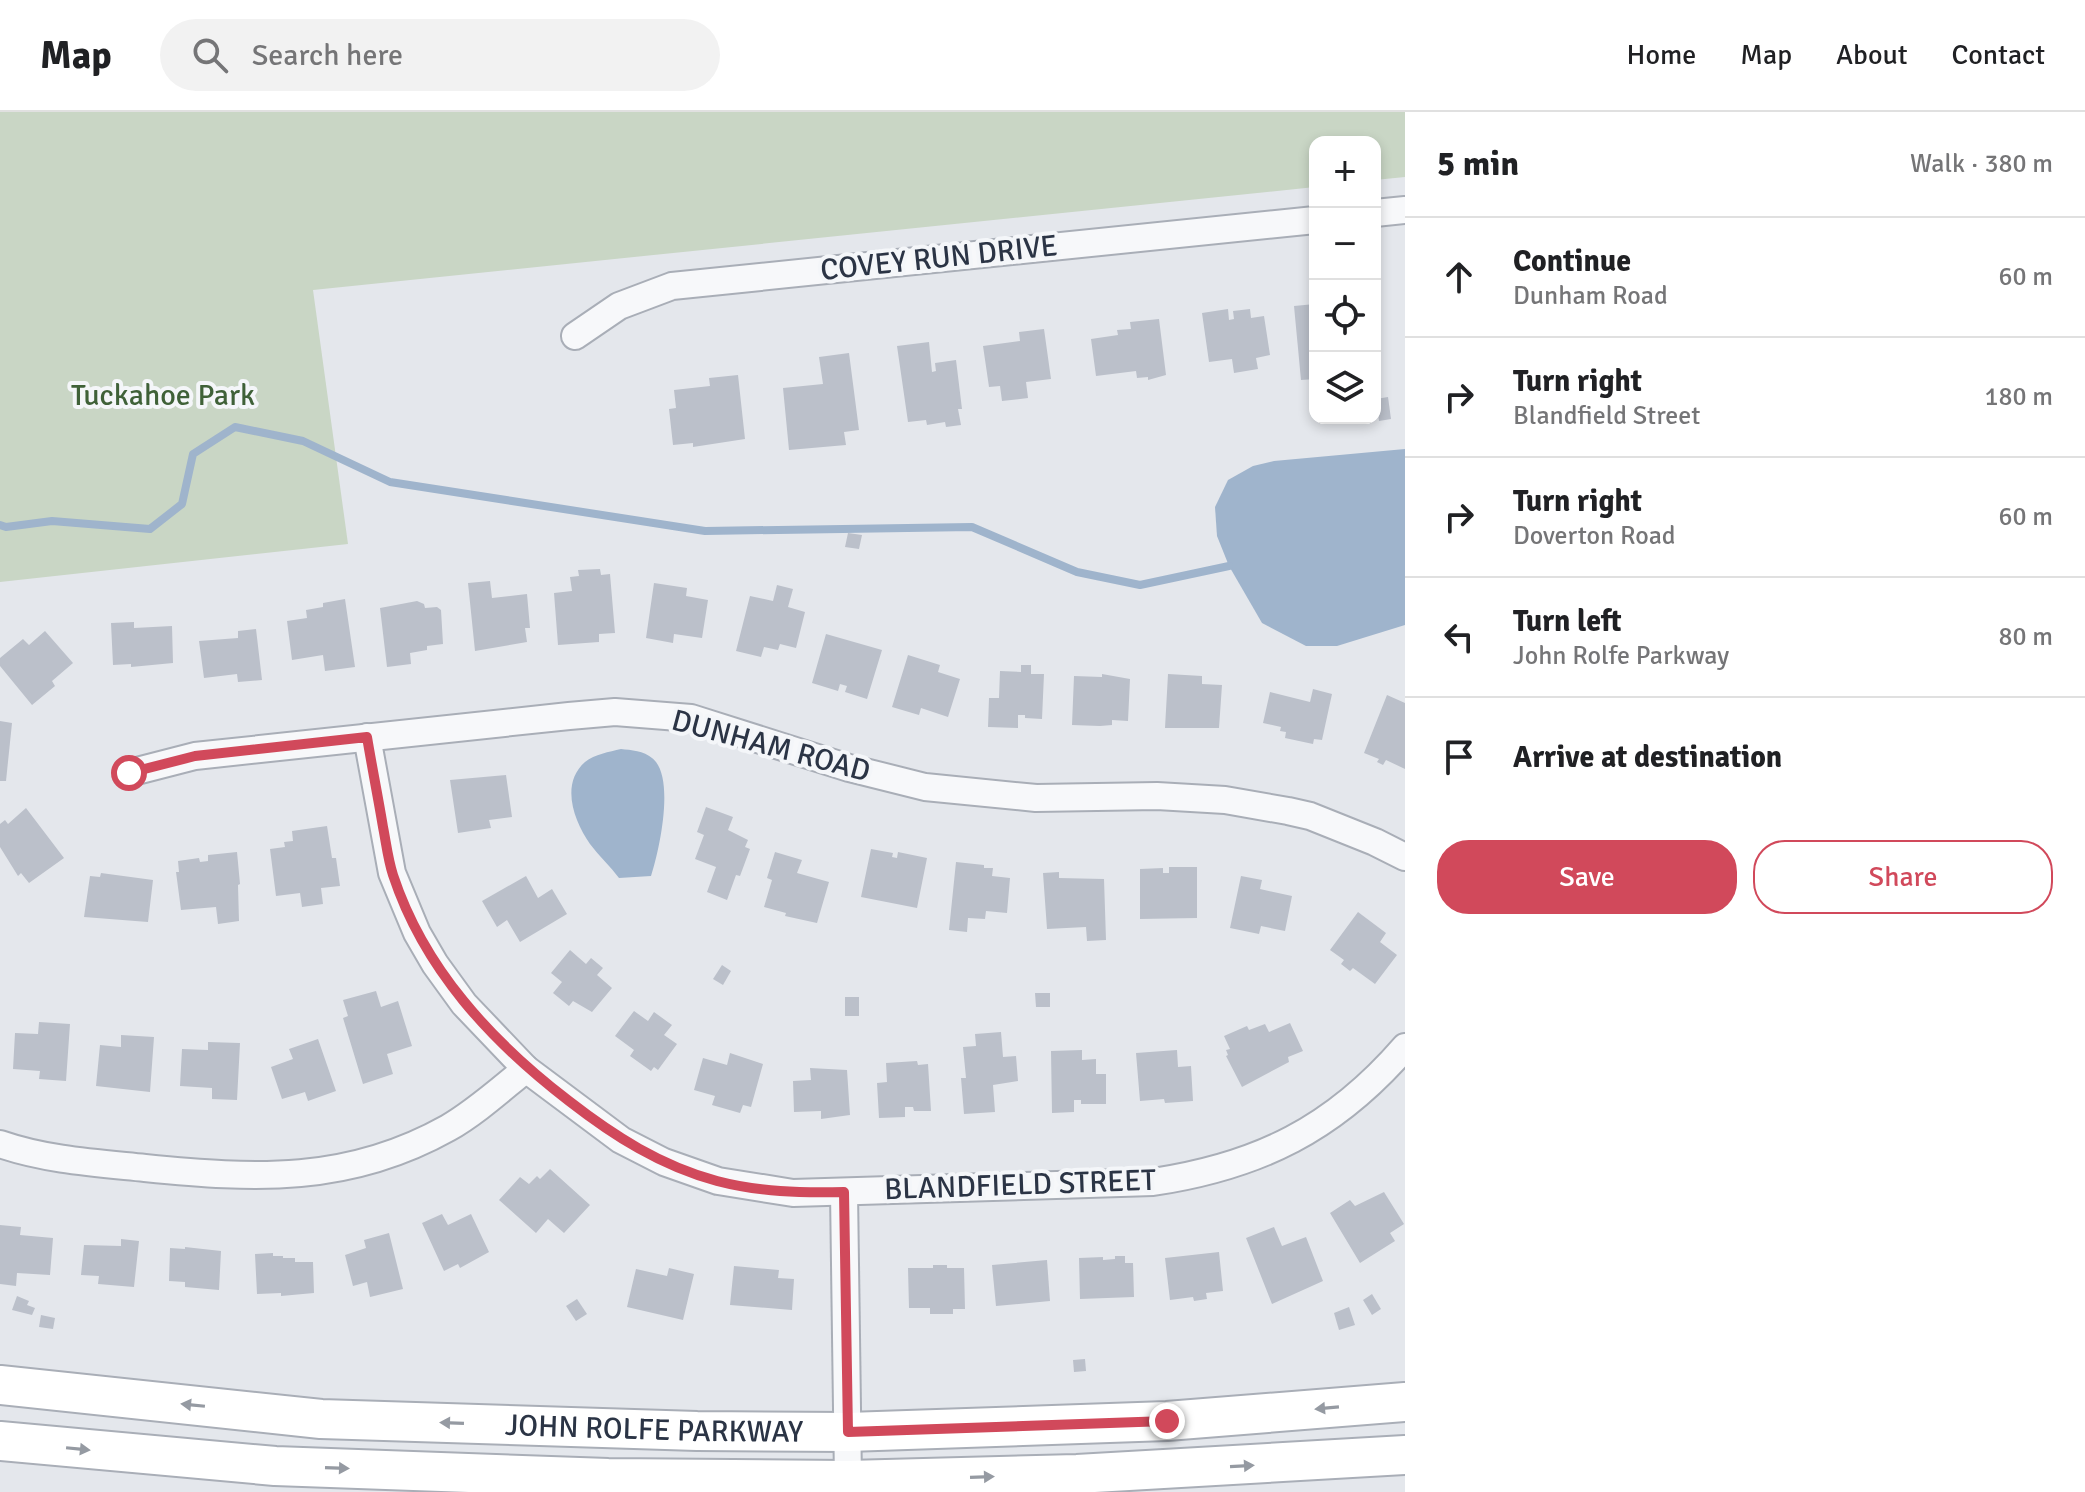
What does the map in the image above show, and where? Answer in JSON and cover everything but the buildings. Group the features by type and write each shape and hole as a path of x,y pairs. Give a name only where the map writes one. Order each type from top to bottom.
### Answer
{"main road":[{"name":"JOHN ROLFE PARKWAY","path":"0,1385 321,1419 697,1431 848,1432 1167,1421 1405,1402"},
{"name":"JOHN ROLFE PARKWAY","path":"0,1441 275,1466 608,1478 848,1480 1077,1474 1405,1455"}],"street":[{"path":"1381,212 1405,210"},
{"name":"COVEY RUN DRIVE","path":"575,336 619,306 672,286 1309,221"},
{"name":"DUNHAM ROAD","path":"129,773 195,756 615,712 691,718 849,768 925,787 1036,798 1157,796 1225,800 1288,811 1310,816 1405,857"},
{"name":"BLANDFIELD STREET","path":"367,737 392,873 417,933 464,1004 526,1069 621,1140 664,1162 718,1181 793,1193 1153,1182 1198,1175 1258,1157 1309,1131 1346,1107 1383,1073 1405,1047"},
{"path":"0,1144 64,1159 166,1170 263,1175 306,1174 349,1168 389,1155 448,1128 526,1069"},
{"path":"844,1192 848,1480"}],"green space":[{"name":"Tuckahoe Park","path":"0,112 1405,112 1405,177 1381,179 1381,136 1309,136 1309,188 313,290 348,544 0,582"}],"water":[{"path":"1405,449 1405,625 1337,646 1306,646 1262,623 1229,566 1217,536 1215,507 1228,480 1253,466 1274,461"},
{"path":"621,749 641,752 652,758 659,767 663,781 664,815 651,876 619,878 584,835 572,803 573,781 585,762"}],"waterway":[{"path":"0,525 6,527 52,521 150,529 182,504 193,454 235,427 303,441 390,482 705,531 972,527 1077,572 1140,585 1229,566"}],"route":[{"path":"129,773 195,756 367,737 392,873 417,933 464,1004 526,1069 621,1140 664,1162 718,1181 793,1193 844,1192 848,1432 1167,1421"}]}
